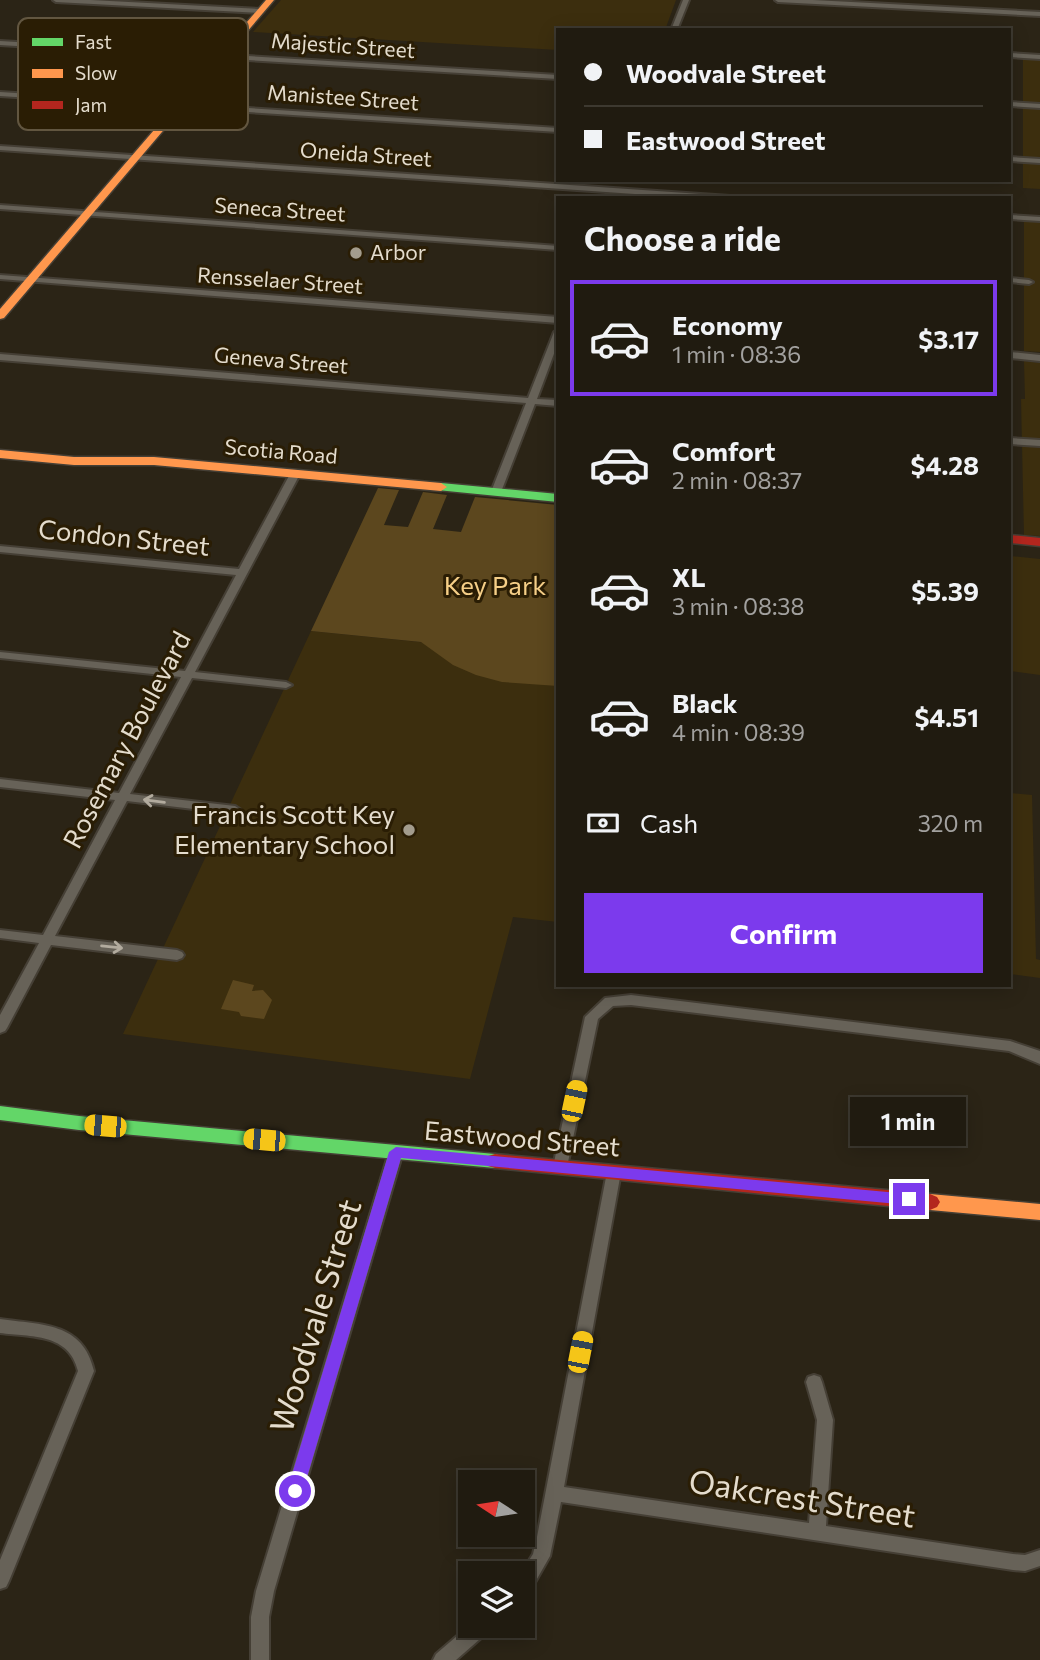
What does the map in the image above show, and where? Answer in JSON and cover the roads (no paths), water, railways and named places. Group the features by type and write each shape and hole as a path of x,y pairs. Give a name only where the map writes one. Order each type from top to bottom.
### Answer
{"street":[{"path":"56,0 260,6"},
{"path":"675,28 685,0"},
{"path":"778,0 1040,15"},
{"path":"248,20 260,6"},
{"name":"Majestic Street","path":"0,43 18,44"},
{"path":"1011,55 1040,57"},
{"name":"Majestic Street","path":"248,58 556,77"},
{"name":"Manistee Street","path":"0,94 18,95"},
{"path":"1011,104 1040,106"},
{"name":"Manistee Street","path":"248,110 556,130"},
{"path":"0,316 24,279 153,130"},
{"name":"Oneida Street","path":"0,148 612,194 671,196"},
{"path":"1011,159 1040,161"},
{"name":"Seneca Street","path":"0,207 556,248"},
{"path":"1011,217 1040,219"},
{"name":"Rensselaer Street","path":"0,277 556,320"},
{"path":"0,298 24,279"},
{"path":"1011,280 1029,282"},
{"path":"496,492 556,337"},
{"path":"1011,355 1040,358"},
{"name":"Geneva Street","path":"0,357 556,403"},
{"path":"1011,441 1040,443"},
{"name":"Scotia Road","path":"0,454 74,461 154,461 556,498"},
{"name":"Rosemary Boulevard","path":"0,1028 295,474"},
{"path":"1011,539 1040,542"},
{"name":"Condon Street","path":"0,549 243,573"},
{"path":"0,655 286,685"},
{"path":"0,783 235,810"},
{"path":"0,934 177,955"},
{"path":"560,1167 592,1017 610,1001 631,1000 1010,1046 1040,1059"},
{"name":"Eastwood Street","path":"0,1113 79,1123 1040,1212"},
{"name":"Woodvale Street","path":"260,1660 260,1618 265,1591 396,1152"},
{"path":"535,1566 541,1556 554,1493 614,1172"},
{"path":"0,1326 72,1340 81,1350 86,1371 0,1581"},
{"path":"814,1382 825,1420 817,1531"},
{"name":"Oakcrest Street","path":"554,1493 1013,1563 1025,1563 1040,1558"},
{"path":"442,1660 468,1638"}],"place":[{"name":"Arbor","path":"356,253"},
{"name":"Francis Scott Key Elementary School","path":"409,830"}],"park label":[{"name":"Key Park","path":"495,586"}]}
